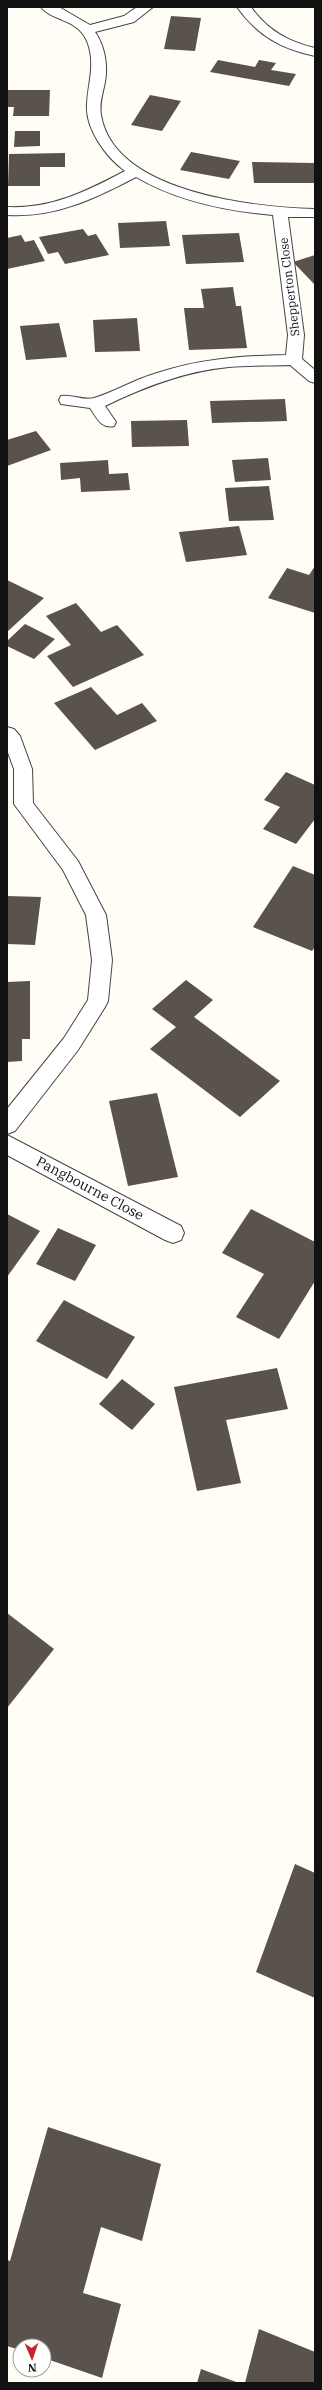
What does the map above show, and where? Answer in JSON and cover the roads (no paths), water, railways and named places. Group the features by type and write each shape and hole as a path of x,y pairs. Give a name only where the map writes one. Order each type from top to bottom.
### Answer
{"street":[{"path":"48,7 70,17 88,30 100,59 98,81 93,100 95,120 102,139 115,157 136,171 177,193 231,205 280,213 315,213"},
{"path":"88,30 129,19 146,7"},
{"path":"244,7 267,35 287,44 315,52"},
{"path":"7,211 44,212 71,203 136,171"},
{"name":"Shepperton Close","path":"280,213 296,335 294,360"},
{"path":"67,400 95,404 129,387 187,368 229,362 294,360 315,378"},
{"path":"95,404 108,422"},
{"path":"7,734 12,741 23,769 16,805 71,866 96,915 102,960 98,1001 71,1044 7,1125"},
{"name":"Pangbourne Close","path":"7,1144 173,1233"}]}
